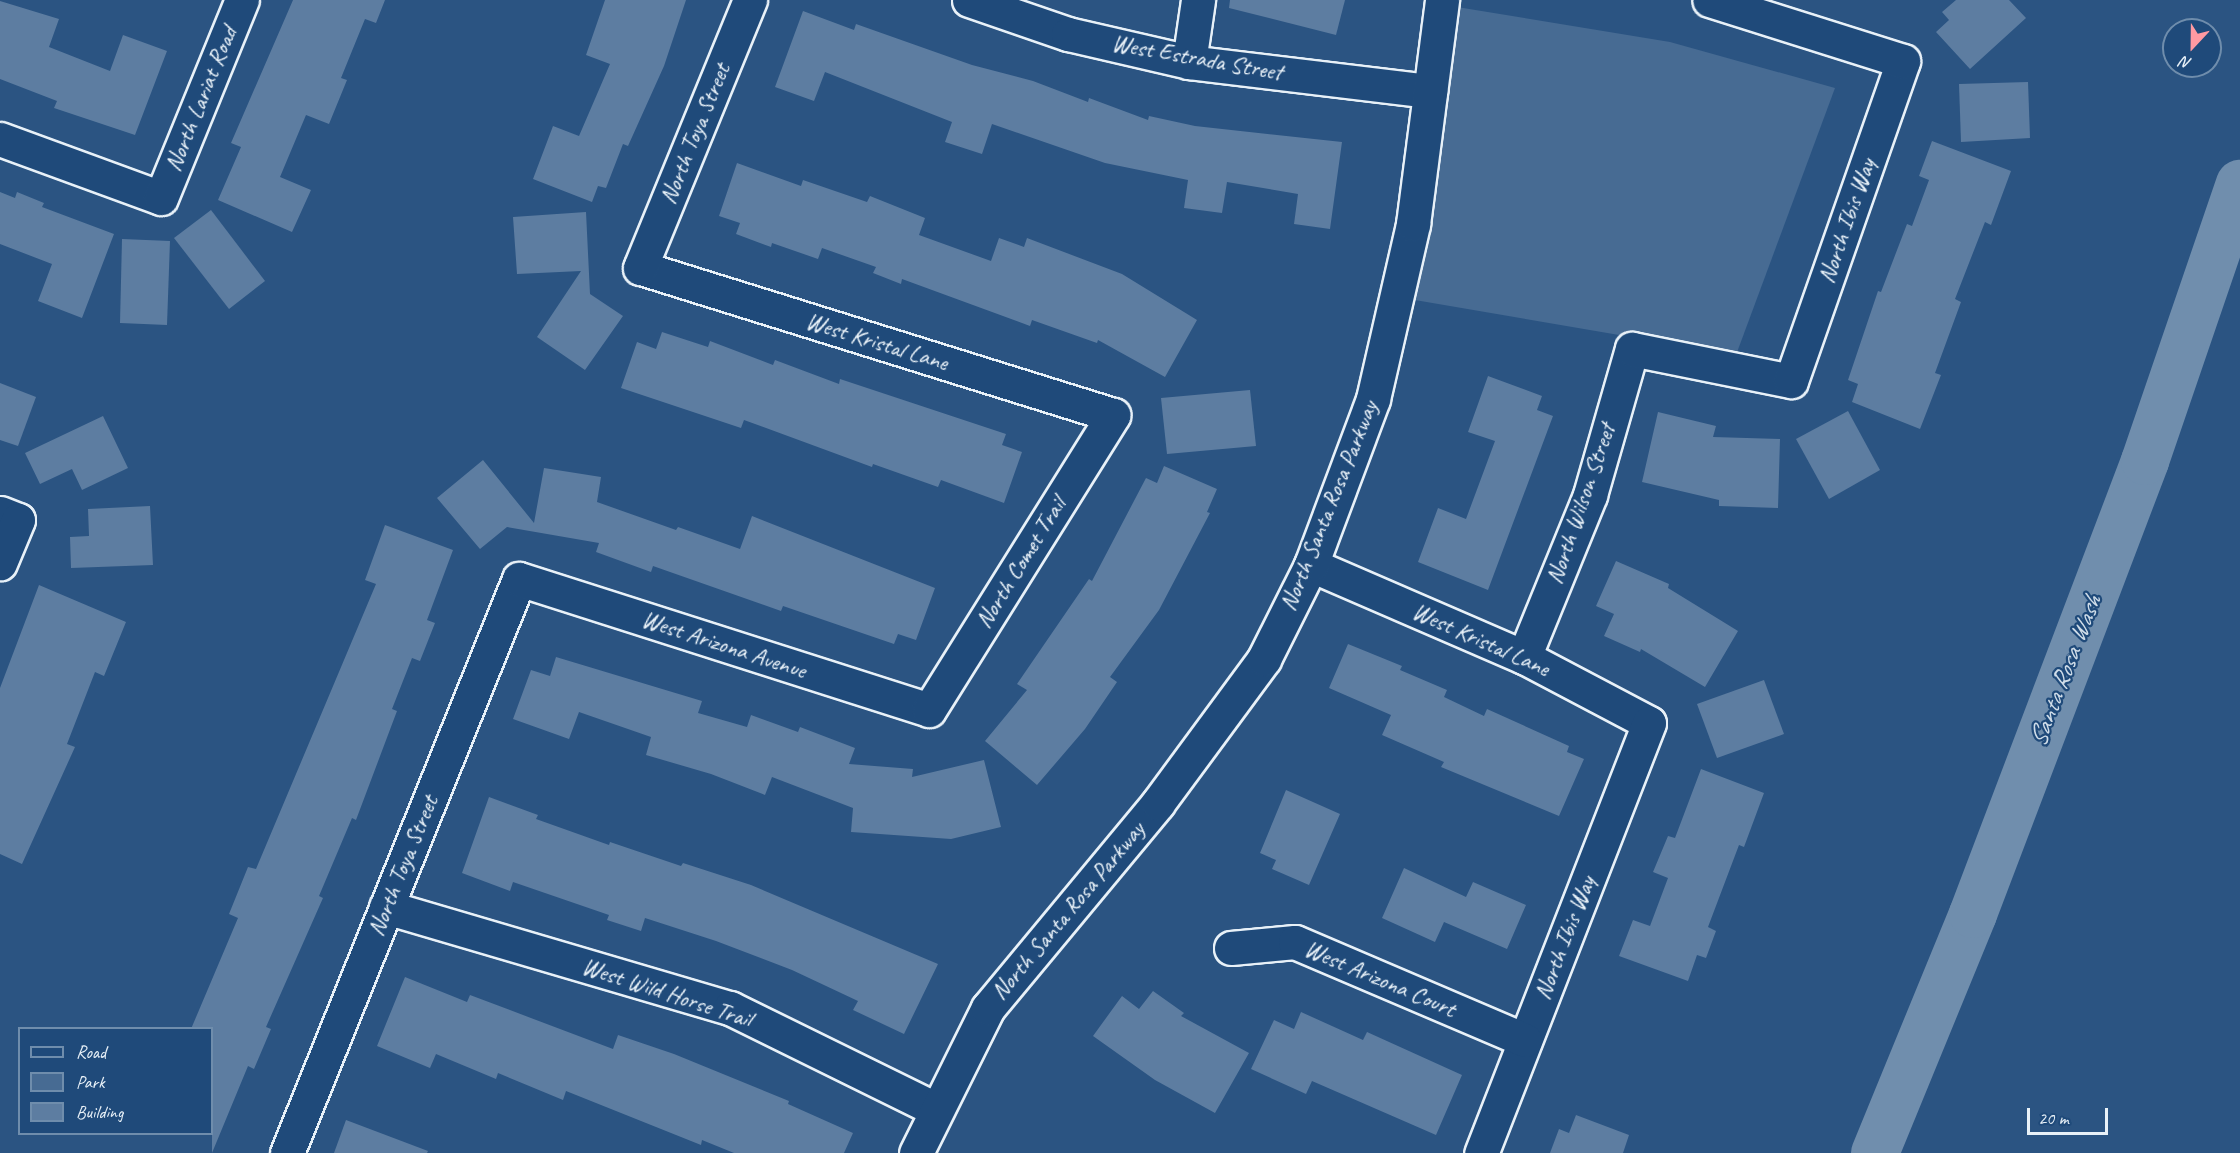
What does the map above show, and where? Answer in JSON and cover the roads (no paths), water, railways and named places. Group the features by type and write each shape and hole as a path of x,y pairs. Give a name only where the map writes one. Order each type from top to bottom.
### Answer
{"street":[{"name":"North Lariat Road","path":"0,140 161,198 242,0"},
{"name":"North Toya Street","path":"640,268 750,0"},
{"name":"West Estrada Street","path":"969,0 1068,34 1189,62 1430,91"},
{"path":"1189,62 1198,0"},
{"name":"North Santa Rosa Parkway","path":"916,1153 935,1109 988,1008 1158,803 1264,659 1311,565 1373,399 1413,224 1442,0"},
{"name":"North Ibis Way","path":"1632,349 1791,381 1903,61 1709,0"},
{"name":"West Kristal Lane","path":"640,268 1113,415"},
{"name":"North Wilson Street","path":"1524,657 1590,495 1632,349"},
{"name":"North Comet Trail","path":"929,710 1113,415"},
{"path":"0,563 9,516"},
{"name":"West Kristal Lane","path":"1311,565 1524,657 1649,723"},
{"name":"North Toya Street","path":"287,1153 519,579"},
{"name":"West Arizona Avenue","path":"519,579 929,710"},
{"name":"North Ibis Way","path":"1480,1153 1649,723"},
{"name":"West Wild Horse Trail","path":"386,907 730,1008 935,1109"},
{"name":"West Arizona Court","path":"1231,948 1295,942 1525,1040"}],"waterway":[{"name":"Santa Rosa Wash","path":"1875,1153 1973,914 2145,461 2240,184"}]}
